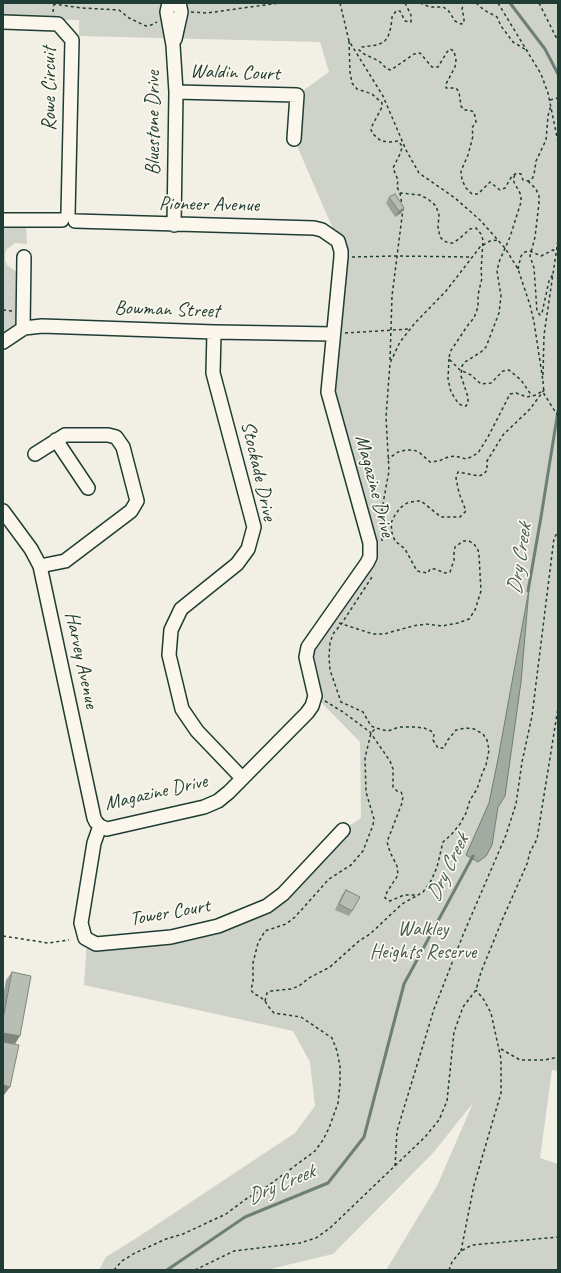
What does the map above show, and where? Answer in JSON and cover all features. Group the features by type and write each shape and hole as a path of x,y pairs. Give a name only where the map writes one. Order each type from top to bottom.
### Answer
{"street":[{"name":"Bluestone Drive","path":"168,7 173,45 176,92 174,225"},
{"name":"Bluestone Drive","path":"173,45 180,8"},
{"name":"Rowe Circuit","path":"3,22 58,24 72,40 68,219"},
{"name":"Waldin Court","path":"176,92 297,95 294,139"},
{"name":"Pioneer Avenue","path":"3,220 68,219 174,225 314,228 322,230 338,241"},
{"name":"Magazine Drive","path":"100,826 107,829 204,807 225,796 307,713 312,706 314,696 306,657 308,647 370,557 370,543 328,392 341,257 338,241"},
{"path":"23,329 24,257"},
{"name":"Bowman Street","path":"3,342 23,329 42,326 214,332 333,334"},
{"name":"Stockade Drive","path":"214,332 213,373 254,527 248,549 237,564 181,609 171,630 169,655 182,709 197,731 242,778"},
{"path":"35,454 65,435 108,435 116,437 123,447 137,501 131,511 65,561 40,566"},
{"path":"56,440 88,488"},
{"name":"Harvey Avenue","path":"3,511 31,549 40,566 94,818 100,826"},
{"name":"Tower Court","path":"100,826 94,843 81,923 85,938 96,944 171,937 218,926 267,906 283,894 343,830"}],"path":[{"path":"47,3 82,8 120,10 129,18 146,26 151,26 156,22 159,19 160,13 168,7"},
{"path":"180,8 207,13 279,3"},
{"path":"340,3 349,41 350,72 352,83 357,89 372,94 382,103 382,107 372,126 373,134 381,141 398,141 402,146 401,152 393,168 398,180 397,187 404,212 396,256 392,296 390,363 386,417 388,459 398,452 406,450 414,450 430,462 455,456 466,459 471,457 478,453 488,437 510,394 516,393 526,397 536,395 544,390"},
{"path":"405,3 411,15 411,22 405,21 400,11 396,11 392,17 388,37 384,42 377,45 362,47 359,50 379,61 387,69 391,70 414,54 420,53 432,67 438,67 447,52 450,49 454,51 456,60 455,67 446,84 446,88 456,88 459,92 461,106 464,110 474,112 476,122 472,128 473,136 468,155 461,171 462,180 466,188 472,194 478,194 490,182 500,190 505,188 512,176 517,173"},
{"path":"420,3 430,7 443,7 448,10 455,21 461,24 464,23 462,9 464,3"},
{"path":"476,3 484,10 497,17 501,26 513,42 528,51"},
{"path":"498,3 541,74 550,100 558,142"},
{"path":"539,3 558,41"},
{"path":"349,41 383,96 406,150 419,173 455,198 480,220 505,248 518,269 530,304 534,322 544,394 558,416"},
{"path":"550,100 557,99"},
{"path":"528,181 532,179 534,175 536,161 546,140 548,116 551,105"},
{"path":"400,194 420,195 428,199 436,206 439,215 438,227 440,237 444,241 453,243 459,240 470,229 476,228 481,234 482,278 478,295 478,307 474,318 450,352 449,360 449,385 454,398 458,403 464,406 468,405 468,397 461,376 462,366 465,362 486,347 497,321 501,296 497,271 521,202 521,195 513,179 517,173"},
{"path":"517,173 521,174 523,180 528,181 538,192 539,203 535,236 530,251 530,256 534,268 537,310 540,315 542,313 549,282 554,274"},
{"path":"390,363 400,342 410,329 446,290 482,245 490,241 498,240"},
{"path":"543,382 544,335 558,240"},
{"path":"518,269 521,256 525,252 530,251 541,256 553,250 557,252"},
{"path":"341,257 472,257"},
{"path":"333,334 410,329"},
{"path":"449,360 461,370 471,375 480,384 491,383 503,371 509,370 521,380 532,396"},
{"path":"339,623 373,634 384,634 413,626 426,624 442,626 470,619 475,610 481,591 479,556 478,550 474,544 469,541 463,541 455,547 454,560 450,572 445,573 435,569 430,569 428,573 417,571 405,549 395,541 391,523 395,514 400,508 407,503 416,501 421,501 441,517 460,517 466,511 459,493 456,478 458,472 465,472 479,476 484,474 487,470 487,461 503,435 530,409 544,390"},
{"path":"395,1166 397,1131 434,1009 462,935 506,834 516,804 522,762 532,716 554,538 558,532"},
{"path":"265,1001 267,993 271,991 291,989 299,986 309,978 330,967 359,941 370,934 402,904 423,892 431,881 437,867 443,842 460,824 466,813 470,800 477,789 486,765 489,750 487,740 483,734 474,729 466,728 456,730 447,741 444,748 438,748 433,740 434,734 424,728 399,727 388,731 370,726 363,712 341,702 330,670 329,657"},
{"path":"324,701 343,712 371,733 392,765 393,787 397,791 401,792 403,796 402,803 387,842 397,866 398,875 387,892 385,898 390,901 404,895 418,894"},
{"path":"195,1270 234,1251 300,1243 316,1238 330,1228 395,1166 425,1137 439,1120 447,1101 454,1032 463,1007 476,990 481,972 502,918 527,864 530,852 537,840 558,708"},
{"path":"114,1270 122,1261 135,1254 166,1239 183,1234 226,1214 246,1198 265,1188 315,1151 329,1128 338,1103 340,1084 340,1066 337,1051 332,1038 301,1017 274,1013 265,1001 254,994 251,990 253,981 253,963 258,943 265,932 286,924 295,917 329,880 351,865 362,852 374,825 374,819 366,792 365,758 371,733 376,728"},
{"path":"3,936 48,943 69,940"},
{"path":"461,1251 474,1185 502,1093 500,1049 491,1013 484,1000 476,990"},
{"path":"500,1049 520,1060 545,1060 558,1057"},
{"path":"449,1270 452,1262 461,1251 472,1245 558,1237"}],"green space":[{"name":"Walkley Heights Reserve","path":"3,3 558,3 558,1071 552,1070 540,1158 558,1164 558,1270 386,1270 437,1186 473,1103 433,1153 333,1254 266,1270 99,1270 106,1257 295,1133 315,1106 310,1062 293,1031 84,985 87,939 206,929 283,894 343,830 361,818 360,742 315,696 307,652 370,557 328,392 340,245 294,139 297,95 329,72 320,42 79,36 79,20 3,19"},
{"path":"3,225 26,225 27,244 15,243 7,249 5,254 7,265 17,272 19,277 19,315 15,326 3,335"}],"shaded area":[{"path":"529,589 521,682 505,796 498,807 492,845 486,856 478,862 466,855 489,803"}],"building":[{"path":"395,194 404,208 399,211 389,197"},
{"path":"346,890 360,897 352,911 339,904"},
{"path":"12,972 31,976 20,1036 3,1033 3,1019"},
{"path":"3,1042 19,1045 10,1087 3,1085"}],"waterway":[{"name":"Dry Creek","path":"510,3 545,49 558,74"},
{"name":"Dry Creek","path":"528,591 558,411"},
{"name":"Dry Creek","path":"167,1270 245,1217 328,1183 364,1137 404,984 473,856"}]}
